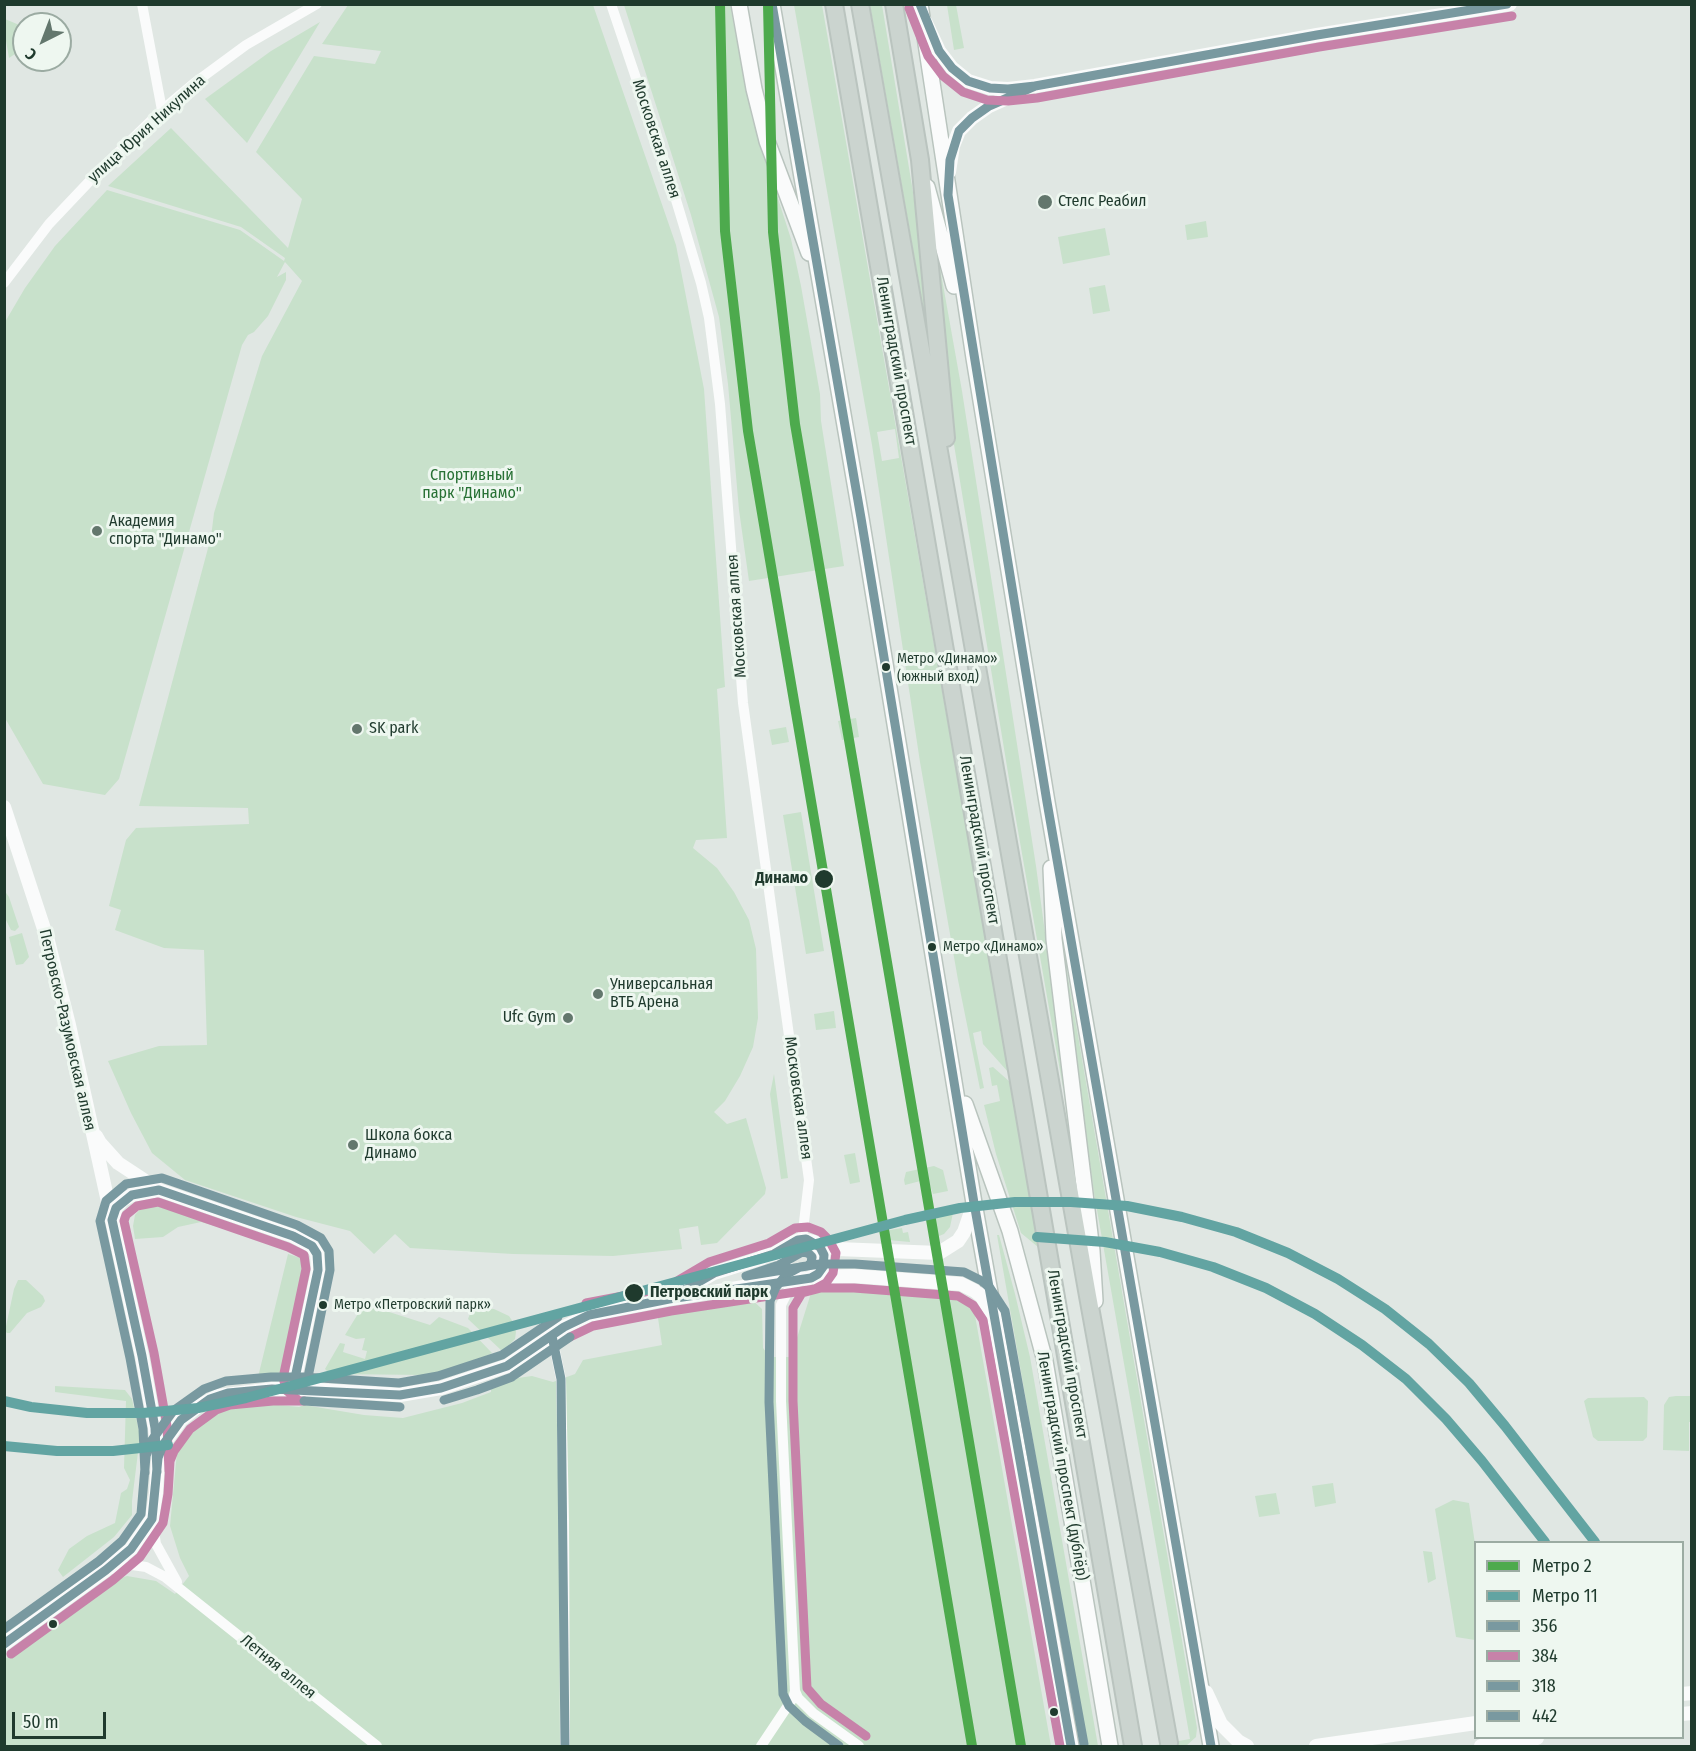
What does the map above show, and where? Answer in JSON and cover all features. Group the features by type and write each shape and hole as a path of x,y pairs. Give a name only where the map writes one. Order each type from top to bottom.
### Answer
{"main road":[{"path":"739,4 754,89 767,141 823,292"},
{"path":"772,4 823,292 974,1203 1071,1746"},
{"name":"Ленинградский проспект","path":"834,4 1133,1746"},
{"name":"Ленинградский проспект","path":"860,4 1097,1349 1169,1743"},
{"path":"894,4 920,160 949,461 950,517"},
{"path":"921,8 948,195 1047,802 1199,1669 1207,1742"},
{"path":"920,160 974,358"},
{"path":"1047,802 1054,939 1092,1251 1097,1349"},
{"name":"Ленинградский проспект (дублёр)","path":"953,1070 1010,1231 1045,1361 1110,1746"}],"street":[{"path":"142,4 162,110"},
{"name":"улица Юрия Никулина","path":"4,284 49,224 162,110 246,45 317,4"},
{"name":"Московская аллея","path":"611,4 667,170 701,283 709,318 720,404 743,703 809,1180 797,1242"},
{"path":"921,8 939,51 952,68 968,81 990,88 1008,89 1510,4"},
{"path":"948,195 950,160 959,131 989,106 1035,86"},
{"name":"Петровско-Разумовская аллея","path":"4,807 56,970 142,1356 158,1458"},
{"path":"90,1126 100,1143 118,1163 159,1190 293,1236 312,1246 318,1261 295,1378 297,1384 304,1389"},
{"path":"112,1220 116,1208 123,1200 132,1195 159,1190"},
{"path":"669,1299 714,1273 762,1258 797,1242 810,1240 846,1250 939,1253 958,1240 964,1232 974,1203"},
{"path":"797,1242 785,1255 785,1263 791,1274 805,1278"},
{"path":"761,1746 793,1698 795,1691 781,1401 781,1305 790,1287 821,1271 824,1255 818,1244"},
{"path":"4,1644 106,1570 130,1549 152,1519 158,1458 171,1433 181,1420 197,1407 218,1396 272,1389 400,1395 441,1388 507,1366 564,1327 589,1315 669,1299 805,1278 854,1276 961,1284 982,1297 994,1316"},
{"path":"552,1336 561,1380 565,1746"},
{"path":"272,1389 289,1378 296,1368"},
{"name":"Летняя аллея","path":"152,1519 156,1544 180,1588"},
{"name":"Летняя аллея","path":"106,1570 132,1565 146,1567 165,1577 376,1746"},
{"path":"1199,1669 1214,1712 1230,1733 1247,1746"},
{"path":"795,1691 798,1698 813,1713 859,1746"},
{"path":"1316,1746 1474,1723"},
{"path":"1481,1746 1525,1739"}],"green space":[{"name":"Спортивный парк \"Динамо\"","path":"348,5 593,5 676,245 704,389 725,687 717,689 727,838 696,840 693,848 717,868 734,892 749,920 756,949 758,1018 753,1047 740,1076 725,1101 714,1112 727,1124 746,1118 766,1188 765,1194 717,1243 701,1245 698,1226 679,1229 682,1249 613,1256 513,1254 410,1248 395,1234 374,1254 350,1231 296,1217 185,1180 152,1153 108,1061 159,1046 207,1045 204,950 164,948 115,930 121,910 109,906 126,840 136,828 249,824 248,808 139,806 211,537 214,513 262,356 302,281 285,262 277,277 286,272 286,280 268,316 254,332 248,335 242,345 119,779 105,795 43,784 5,718 5,322 25,288 55,246 107,190 240,230 284,261 285,258 241,227 108,186 171,128 288,248 302,199 256,152 314,56 375,64 381,51 322,44"},
{"path":"624,5 730,5 752,118 791,239 801,286 820,394 821,421 844,566 749,581 739,510 728,384 719,317 691,215"},
{"path":"794,5 822,5 1009,1073 983,1044 981,1031 973,1033 984,1088 980,1089 958,980 920,762 872,445","holes":["895,429 899,458 882,461 877,432"]},
{"path":"870,5 882,5 913,192 934,345 930,346"},
{"path":"947,5 956,5 964,48 954,50"},
{"path":"5,19 12,22 12,56 9,58"},
{"path":"320,22 247,143 205,99 271,51"},
{"path":"927,195 962,391 1036,866 1066,1088 1063,1088 1010,785 946,396"},
{"path":"1206,221 1208,237 1187,240 1185,225"},
{"path":"1105,228 1110,255 1063,264 1058,237"},
{"path":"1105,285 1110,311 1093,314 1089,288"},
{"path":"856,718 859,737 842,740 838,721"},
{"path":"786,727 789,742 772,745 769,730"},
{"path":"801,812 824,951 806,954 783,815"},
{"path":"4,890 9,897 19,927 15,931 11,930 5,918"},
{"path":"22,933 29,957 23,964 16,965 9,937"},
{"path":"1065,960 1197,1728 1196,1737 1186,1746 1150,1746 1190,1739 1094,1193 1062,961"},
{"path":"834,1011 836,1028 816,1030 814,1014"},
{"path":"993,1067 1010,1082 1038,1247 1021,1233 996,1154 984,1105 1000,1101 997,1085 992,1086 989,1068"},
{"path":"774,1074 788,1178 781,1179 770,1094"},
{"path":"855,1153 860,1182 850,1184 844,1155"},
{"path":"934,1166 943,1170 948,1191 933,1194 928,1179 905,1185 906,1172"},
{"path":"156,1200 166,1201 283,1243 283,1245 201,1222 178,1227 163,1237 135,1239 133,1226 135,1215 144,1205"},
{"path":"953,1213 950,1227 944,1234 934,1238 930,1217"},
{"path":"902,1228 903,1233 908,1232 910,1242 888,1240 890,1230"},
{"path":"997,1235 999,1235 1015,1294 1030,1357 1098,1746 1088,1746 1086,1743"},
{"path":"288,1254 304,1259 309,1272 286,1368 267,1379 258,1377"},
{"path":"18,1280 26,1280 43,1296 45,1301 41,1307 27,1313 10,1333 7,1333 5,1331"},
{"name":"Петровский парк","path":"822,1288 881,1293 960,1295 969,1298 973,1304 1051,1746 5,1746 4,1660 100,1585 127,1576 156,1581 175,1594 189,1576 180,1558 170,1526 177,1452 182,1439 216,1412 248,1402 272,1402 279,1405 299,1407 304,1405 364,1415 403,1418 462,1403 491,1392 491,1388 518,1378 532,1376 553,1382 575,1374 583,1360 662,1345 658,1318 663,1311 742,1296 750,1298 762,1309 763,1348 770,1357 791,1357 811,1293"},
{"path":"364,1304 430,1325 439,1317 468,1328 492,1353 468,1365 426,1375 330,1374 325,1369 340,1343 345,1344 343,1352 365,1359 367,1351 362,1350 365,1338 356,1339 345,1335"},
{"path":"472,1308 494,1309 509,1316 516,1332 515,1339 502,1351 468,1319"},
{"path":"55,1386 125,1390 132,1399 140,1436 132,1515 114,1537 63,1577 58,1570 69,1549 87,1536 115,1523 121,1493 127,1489 130,1480 124,1468 126,1401 55,1392"},
{"path":"1691,1396 1689,1451 1663,1450 1664,1405 1669,1397"},
{"path":"1644,1397 1648,1401 1647,1437 1643,1441 1598,1441 1593,1437 1584,1401 1588,1398"},
{"path":"1333,1483 1336,1503 1315,1507 1312,1486"},
{"path":"1276,1493 1280,1514 1259,1517 1255,1496"},
{"path":"1453,1500 1469,1503 1475,1541 1474,1640 1456,1637 1435,1509"},
{"path":"1423,1551 1432,1552 1436,1579 1428,1583"}],"metro line":[{"name":"2","path":"720,4 725,231 748,431 972,1746"},
{"name":"2","path":"768,4 773,232 795,424 1021,1746"},
{"name":"11","path":"4,1401 31,1407 87,1413 143,1413 198,1408 246,1398 905,1220 960,1208 1015,1202 1071,1202 1127,1206 1182,1217 1236,1232 1288,1253 1338,1279 1385,1309 1429,1344 1469,1383 1594,1541"},
{"name":"11","path":"1037,1237 1105,1242 1160,1252 1213,1267 1266,1288 1315,1314 1362,1345 1406,1379 1446,1419 1482,1461 1544,1541"},
{"name":"11","path":"4,1446 57,1451 113,1451 168,1445"}],"transit line":[{"name":"356","path":"772,4 861,518 974,1203 1071,1746"},
{"name":"356","path":"920,4 939,51 952,68 968,81 990,88 1035,86"},
{"name":"356","path":"1211,1746 1047,802 948,195 950,160 959,131 972,118 989,106 1035,86 1317,35 1507,4"},
{"name":"384","path":"909,8 928,56 943,76 963,92 987,100 1008,101 1037,98 1319,47 1512,16"},
{"name":"318","path":"145,1473 143,1429 100,1221 106,1201 126,1184 162,1178 297,1225 321,1238 329,1251 330,1270 308,1377 311,1379"},
{"name":"442","path":"157,1472 155,1428 142,1356 112,1220 116,1208 132,1195 159,1190 293,1236 312,1246 317,1254 318,1270 295,1378 297,1384 304,1389"},
{"name":"384","path":"169,1471 167,1426 154,1353 124,1221 126,1215 137,1206 158,1202 288,1247 304,1255 306,1269 283,1378 287,1391 297,1399"},
{"name":"384","path":"570,1337 593,1326 671,1311 815,1289 826,1283 833,1273 836,1253 829,1240 821,1232 808,1227 795,1228 769,1243 709,1262 665,1288 586,1303"},
{"name":"442","path":"806,1239 820,1247 824,1255 823,1267 811,1278 669,1299 714,1273 774,1254 798,1240 806,1239"},
{"name":"318","path":"802,1252 812,1257 811,1263 807,1266 746,1276 779,1265 802,1252"},
{"name":"318","path":"839,1746 805,1721 789,1706 783,1694 769,1402 770,1301 776,1287 787,1274 800,1267 820,1264 855,1264 964,1272 990,1288 1005,1311 1084,1744"},
{"name":"384","path":"866,1736 821,1704 807,1688 793,1401 793,1308 802,1293 821,1288 854,1288 958,1296 973,1305 983,1320 1060,1746"},
{"name":"442","path":"4,1644 106,1570 131,1549 152,1519 158,1458 163,1445 181,1420 210,1399 228,1393 272,1389 400,1395 441,1388 507,1366 564,1327 589,1315 669,1299"},
{"name":"318","path":"4,1629 99,1561 122,1541 141,1514 146,1456 152,1440 173,1411 204,1389 226,1381 271,1377 399,1383 438,1376 502,1355 558,1317"},
{"name":"442","path":"552,1336 561,1379 565,1746"},
{"name":"318","path":"513,1376 570,1337"},
{"name":"318","path":"444,1400 512,1377"},
{"name":"384","path":"11,1654 113,1580 140,1557 163,1523 170,1461 174,1451 190,1429 216,1410 230,1405 304,1401"},
{"name":"318","path":"304,1401 400,1407"}],"place":[{"name":"Стелс Реабил","path":"1045,202"},
{"name":"Академия спорта \"Динамо\"","path":"97,531"},
{"name":"Метро «Динамо» (южный вход)","path":"886,667"},
{"name":"SK park","path":"357,729"},
{"name":"Динамо","path":"824,879"},
{"name":"Метро «Динамо»","path":"932,947"},
{"name":"Универсальная ВТБ Арена","path":"598,994"},
{"name":"Ufc Gym","path":"568,1018"},
{"name":"Школа бокса Динамо","path":"353,1145"},
{"name":"Петровский парк","path":"634,1293"},
{"name":"Метро «Петровский парк»","path":"323,1305"}]}
